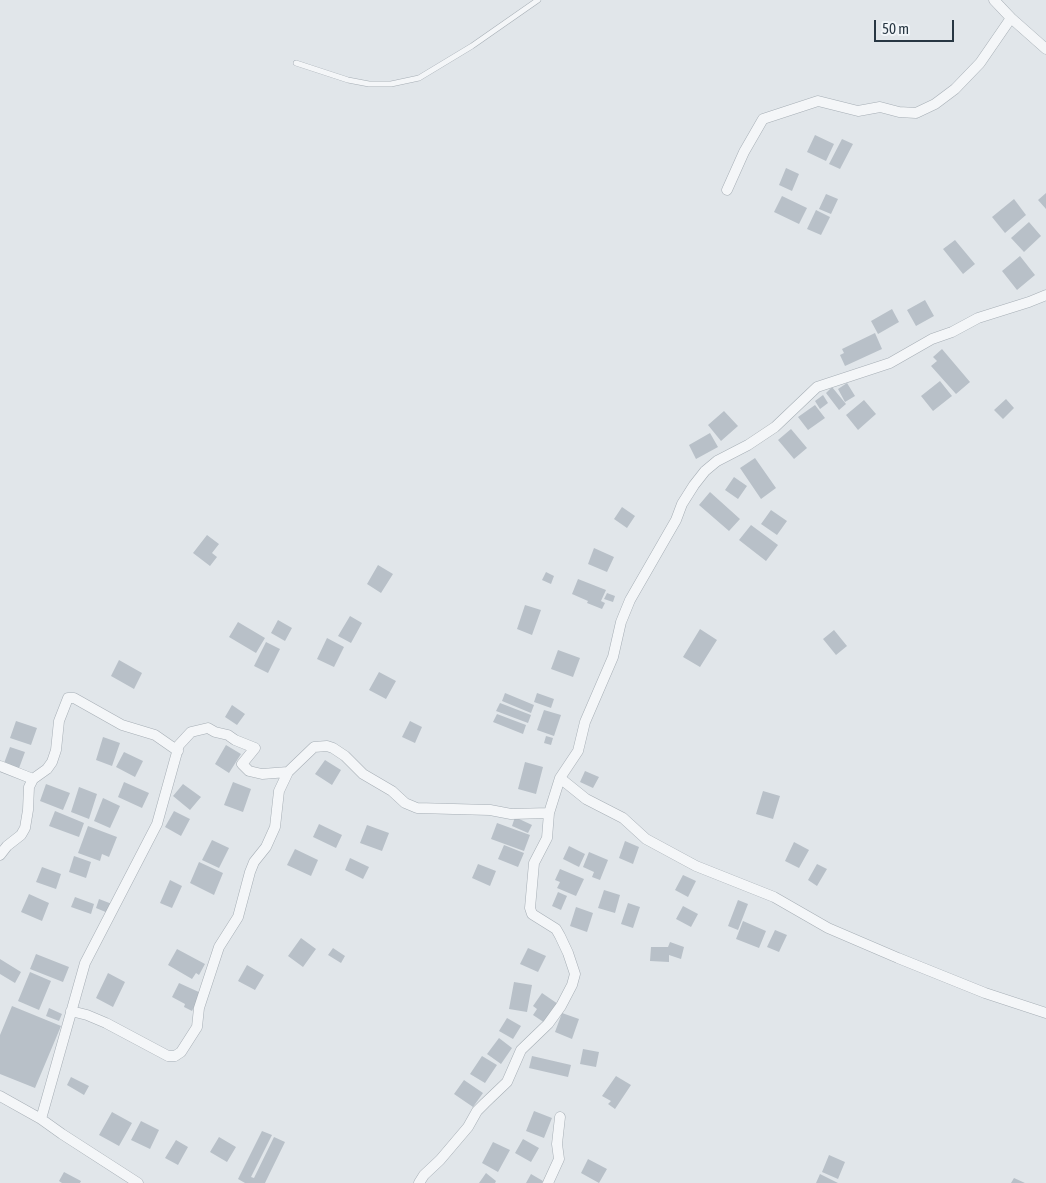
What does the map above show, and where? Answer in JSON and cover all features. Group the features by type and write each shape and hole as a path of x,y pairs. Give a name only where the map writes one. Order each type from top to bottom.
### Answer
{"street":[{"path":"994,0 1046,49"},
{"path":"727,190 751,138 763,118 798,108 814,101 826,102 858,111 880,107 899,112 916,113 935,104 955,89 980,63 1011,18"},
{"path":"419,1183 424,1175 440,1160 468,1127 477,1111 507,1082 521,1050 548,1024 572,985 575,974 560,936 556,929 532,914 530,908 534,863 547,838 549,813 560,778 578,751 585,722 613,657 621,622 630,600 676,520 682,504 705,471 717,461 769,432 817,387 890,363 932,339 952,332 978,318 1046,295"},
{"path":"0,856 7,846 21,835 25,828 29,787 33,778 47,769 52,762 56,750 59,721 66,700 71,697 122,725 155,735 178,751"},
{"path":"41,1118 85,964 157,824 179,745 191,732 208,728 215,732 228,734 235,740 255,748 242,764 253,773 275,774 288,772"},
{"path":"71,1011 106,1023 168,1056 175,1056 180,1052 196,1027 199,1008 219,947 238,917 254,862 266,848 275,827 279,791 288,772 302,760 309,749 327,746 333,748 345,756 363,774 392,791 405,803 418,808 490,810 511,814 549,813"},
{"path":"0,766 33,778"},
{"path":"560,778 586,799 623,818 646,839 696,866 774,897 828,928 898,958 985,993 1046,1013"},
{"path":"0,1096 41,1118 62,1134 138,1183"},
{"path":"548,1183 559,1159 557,1144 560,1116"}],"lane":[{"path":"296,63 348,80 369,84 391,84 419,78 472,46 538,0"}],"building":[{"path":"815,135 834,144 826,161 807,152"},
{"path":"842,139 853,144 840,169 829,164"},
{"path":"786,168 799,174 792,191 779,185"},
{"path":"1046,193 1046,209 1038,200"},
{"path":"826,194 838,199 831,214 819,209"},
{"path":"782,196 807,208 799,224 774,212"},
{"path":"1014,199 1026,215 1005,233 992,217"},
{"path":"816,210 830,217 821,235 807,229"},
{"path":"1029,222 1041,236 1024,252 1011,238"},
{"path":"955,240 975,264 963,274 943,249"},
{"path":"1020,256 1035,275 1017,290 1002,271"},
{"path":"925,300 934,316 916,326 907,310"},
{"path":"892,309 899,322 878,334 871,321"},
{"path":"875,333 882,349 845,366 840,355 844,353 842,349"},
{"path":"942,349 970,382 956,394 931,366 937,361 933,357"},
{"path":"940,381 952,396 933,411 921,396"},
{"path":"847,383 855,396 845,402 838,389"},
{"path":"832,387 846,404 839,410 826,393"},
{"path":"823,395 828,403 820,409 815,401"},
{"path":"1006,399 1014,408 1003,419 994,410"},
{"path":"864,400 876,414 858,430 846,415"},
{"path":"815,405 825,418 808,430 798,417"},
{"path":"724,411 738,426 721,441 708,425"},
{"path":"791,429 807,448 794,459 778,440"},
{"path":"710,433 718,447 696,459 689,445"},
{"path":"755,458 776,488 761,499 740,468"},
{"path":"734,477 747,486 738,499 725,490"},
{"path":"710,492 740,519 729,531 699,505"},
{"path":"622,507 635,516 627,528 614,519"},
{"path":"771,510 787,521 777,535 761,524"},
{"path":"751,525 778,545 766,561 739,540"},
{"path":"207,535 219,544 212,553 217,557 210,566 193,553"},
{"path":"594,548 614,557 607,572 588,564"},
{"path":"378,565 393,574 381,593 367,584"},
{"path":"546,572 554,576 551,584 542,580"},
{"path":"578,579 606,590 601,601 605,603 602,609 572,594"},
{"path":"607,593 615,596 613,602 604,599"},
{"path":"525,605 541,610 532,635 517,629"},
{"path":"350,616 362,623 351,643 338,636"},
{"path":"278,620 292,628 285,641 271,633"},
{"path":"238,622 265,638 256,653 229,637"},
{"path":"700,629 717,640 700,667 683,657"},
{"path":"834,630 847,646 836,655 823,639"},
{"path":"327,638 344,647 334,667 317,659"},
{"path":"266,642 280,649 268,673 254,666"},
{"path":"558,650 580,658 573,677 551,669"},
{"path":"119,660 142,673 134,689 111,676"},
{"path":"379,672 396,681 386,699 369,690"},
{"path":"505,693 534,705 531,713 502,701"},
{"path":"537,693 554,699 551,708 534,702"},
{"path":"500,703 531,715 528,723 496,711"},
{"path":"232,705 245,714 237,725 225,717"},
{"path":"544,710 561,715 554,736 537,730"},
{"path":"497,714 526,725 523,734 493,722"},
{"path":"16,721 37,728 31,745 10,738"},
{"path":"410,721 422,727 415,743 402,737"},
{"path":"546,736 553,738 551,745 544,743"},
{"path":"103,737 120,743 112,766 96,760"},
{"path":"226,745 241,754 229,773 215,764"},
{"path":"10,747 25,752 18,771 3,766"},
{"path":"124,752 143,761 135,777 116,767"},
{"path":"325,760 341,770 332,785 315,774"},
{"path":"525,762 543,767 536,794 518,789"},
{"path":"585,771 599,777 593,788 580,782"},
{"path":"124,782 149,793 142,808 118,797"},
{"path":"233,782 251,789 243,812 224,805"},
{"path":"46,784 70,793 63,810 40,801"},
{"path":"183,784 201,797 190,810 173,796"},
{"path":"79,787 97,794 89,819 71,812"},
{"path":"763,791 780,796 773,819 756,814"},
{"path":"103,798 120,806 110,828 94,821"},
{"path":"55,811 84,823 79,837 49,826"},
{"path":"174,811 190,819 181,836 165,827"},
{"path":"515,817 532,825 528,833 512,826"},
{"path":"497,823 530,835 524,851 491,839"},
{"path":"319,824 342,835 336,848 313,837"},
{"path":"367,825 389,833 382,851 360,843"},
{"path":"88,826 117,837 109,857 102,854 100,861 78,853"},
{"path":"212,840 229,848 219,868 202,860"},
{"path":"625,841 639,847 633,864 619,858"},
{"path":"794,842 809,850 799,868 785,861"},
{"path":"504,845 524,853 518,867 498,859"},
{"path":"569,846 585,854 579,867 563,859"},
{"path":"295,849 318,860 311,876 287,865"},
{"path":"589,852 608,860 600,880 592,877 594,872 583,867"},
{"path":"74,856 91,862 86,878 69,872"},
{"path":"350,858 369,867 363,879 345,870"},
{"path":"199,862 223,873 214,895 190,883"},
{"path":"478,864 496,871 490,886 472,878"},
{"path":"817,864 827,869 817,886 808,880"},
{"path":"42,867 61,874 56,889 36,882"},
{"path":"560,869 584,879 576,896 557,888 560,882 555,880"},
{"path":"683,875 696,881 688,897 675,890"},
{"path":"170,880 182,886 172,908 160,903"},
{"path":"604,890 620,895 615,913 598,908"},
{"path":"558,892 567,896 561,910 552,906"},
{"path":"29,894 49,903 42,921 21,912"},
{"path":"75,897 94,904 91,914 71,907"},
{"path":"99,899 112,904 108,913 96,908"},
{"path":"738,900 748,904 738,930 728,926"},
{"path":"628,903 640,907 633,928 621,924"},
{"path":"683,906 698,914 691,927 676,919"},
{"path":"576,907 593,913 587,932 570,926"},
{"path":"743,921 766,931 759,948 736,939"},
{"path":"775,930 787,935 779,952 767,947"},
{"path":"301,938 316,949 303,967 288,956"},
{"path":"670,942 684,947 681,959 669,955 669,962 650,961 651,947 668,947"},
{"path":"333,948 345,956 341,963 328,955"},
{"path":"528,948 546,956 538,972 520,964"},
{"path":"177,949 205,964 199,975 196,973 192,979 168,965"},
{"path":"36,954 69,967 63,982 30,969"},
{"path":"0,959 21,972 15,983 0,974"},
{"path":"247,965 264,975 255,990 238,981"},
{"path":"30,972 51,981 39,1010 18,1001"},
{"path":"108,973 125,982 113,1007 96,998"},
{"path":"514,982 532,985 527,1012 509,1009"},
{"path":"179,983 201,993 192,1011 184,1007 185,1004 172,997"},
{"path":"542,993 558,1004 545,1023 533,1015 537,1009 533,1006"},
{"path":"12,1006 61,1026 35,1088 0,1074 0,1035"},
{"path":"49,1008 62,1014 59,1021 46,1016"},
{"path":"562,1013 579,1019 572,1039 555,1032"},
{"path":"507,1018 521,1026 513,1039 499,1031"},
{"path":"499,1038 512,1048 501,1064 487,1054"},
{"path":"583,1049 599,1052 596,1067 580,1064"},
{"path":"482,1056 497,1065 485,1083 470,1074"},
{"path":"532,1056 571,1065 568,1077 529,1068"},
{"path":"616,1076 631,1085 615,1109 608,1104 611,1101 602,1096"},
{"path":"71,1077 89,1086 84,1095 67,1085"},
{"path":"464,1080 483,1093 473,1107 454,1094"},
{"path":"534,1111 552,1118 544,1138 526,1131"},
{"path":"112,1112 132,1123 119,1146 99,1135"},
{"path":"141,1121 159,1130 150,1149 131,1140"},
{"path":"262,1131 272,1135 251,1177 254,1178 274,1137 285,1142 265,1183 245,1183 238,1179"},
{"path":"219,1137 236,1147 227,1162 210,1152"},
{"path":"523,1139 539,1148 531,1162 515,1153"},
{"path":"176,1140 188,1147 178,1165 165,1158"},
{"path":"493,1142 510,1150 498,1172 482,1163"},
{"path":"829,1155 845,1162 838,1179 822,1172"},
{"path":"588,1159 607,1169 599,1183 581,1173"},
{"path":"64,1172 81,1181 80,1183 62,1183 59,1181"},
{"path":"486,1173 496,1181 495,1183 479,1183"},
{"path":"531,1174 543,1181 542,1183 526,1183"},
{"path":"820,1174 838,1183 816,1183"},
{"path":"1014,1178 1025,1183 1011,1183"}]}
